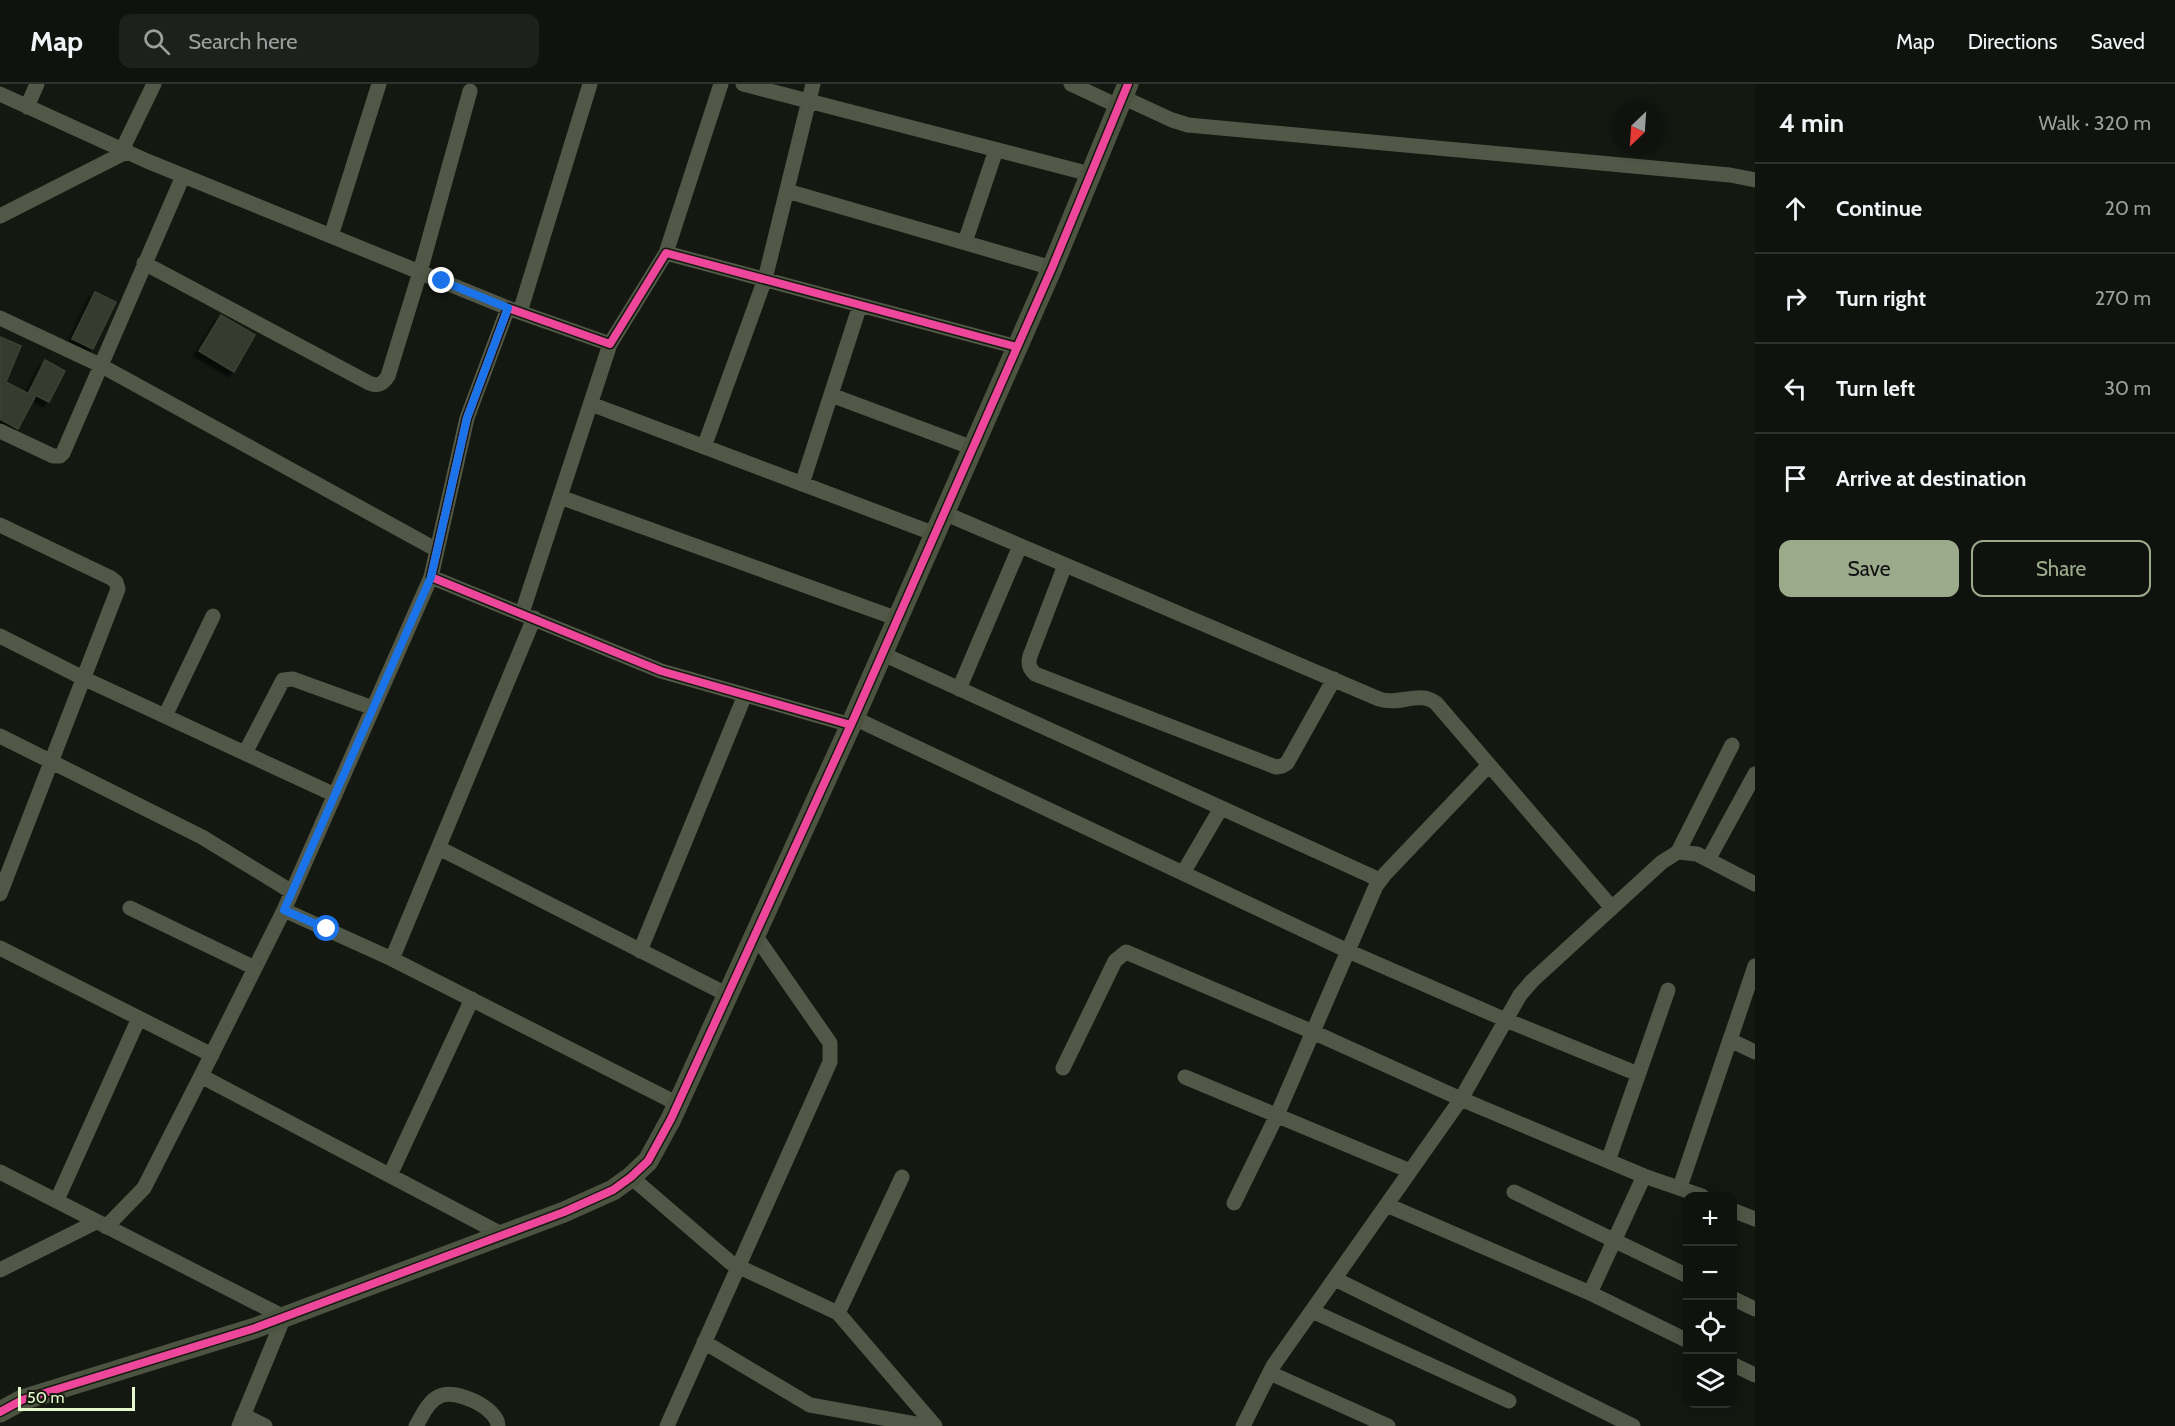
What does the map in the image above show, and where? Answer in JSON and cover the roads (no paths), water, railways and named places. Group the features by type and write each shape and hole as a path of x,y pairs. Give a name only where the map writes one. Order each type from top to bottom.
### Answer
{"street":[{"path":"27,106 37,84"},
{"path":"3,212 124,151 154,84"},
{"path":"331,236 379,84"},
{"path":"0,1270 101,1225 144,1188 212,1055 284,910 431,577 467,418 514,310 590,84"},
{"path":"393,958 439,848 528,615 560,496 610,344 666,253 720,84"},
{"path":"743,84 1090,174"},
{"path":"704,447 765,279 813,84"},
{"path":"1071,84 1123,96 1172,120 1188,125 1731,175 1755,180"},
{"path":"144,263 374,385 385,382 420,272 470,91"},
{"path":"0,94 183,176 514,310 610,344"},
{"path":"0,1412 22,1400 255,1328 503,1235 613,1190 648,1161 678,1104 853,722 1052,268 1123,96"},
{"path":"964,242 996,150"},
{"path":"0,431 53,456 60,456 183,176"},
{"path":"787,191 1052,268"},
{"path":"666,253 1017,347"},
{"path":"802,484 860,305"},
{"path":"0,318 100,365 437,550"},
{"path":"831,395 972,448"},
{"path":"591,404 935,534"},
{"path":"560,496 898,619"},
{"path":"944,513 1387,702 1429,698 1436,703 1612,908"},
{"path":"0,525 111,578 116,582 118,589 0,894"},
{"path":"959,689 1020,546"},
{"path":"1065,565 1028,663 1030,670 1035,674 1276,767 1287,763 1334,680"},
{"path":"431,577 661,671 853,722 1348,951 1506,1020 1638,1074"},
{"path":"165,716 213,616"},
{"path":"0,636 335,795"},
{"path":"882,654 1380,880"},
{"path":"245,753 283,680 293,679 373,708"},
{"path":"640,951 745,695"},
{"path":"0,736 202,837 292,892"},
{"path":"1243,1426 1270,1373 1461,1099 1525,988 1662,862 1678,852 1732,745"},
{"path":"1234,1203 1277,1115 1380,880 1489,765"},
{"path":"1708,860 1755,774"},
{"path":"1183,873 1221,808"},
{"path":"439,848 728,995"},
{"path":"1678,852 1697,854 1755,884"},
{"path":"130,908 255,968"},
{"path":"284,910 393,958 678,1104"},
{"path":"667,1426 830,1062 830,1043 826,1036 755,935"},
{"path":"0,948 212,1055"},
{"path":"1064,1068 1115,961 1126,952 1313,1032 1461,1099 1644,1176 1691,1192"},
{"path":"1680,1187 1755,966"},
{"path":"1608,1161 1668,990"},
{"path":"390,1176 472,999"},
{"path":"57,1200 139,1018"},
{"path":"1730,1040 1755,1052"},
{"path":"201,1077 503,1235"},
{"path":"1185,1077 1410,1171"},
{"path":"0,1172 284,1317"},
{"path":"1590,1293 1644,1176"},
{"path":"631,1177 737,1266 838,1313 935,1426"},
{"path":"838,1313 902,1177"},
{"path":"1514,1192 1683,1274"},
{"path":"1387,1205 1590,1293 1683,1339"},
{"path":"1737,1212 1755,1219"},
{"path":"1335,1279 1633,1426"},
{"path":"1736,1300 1755,1309"},
{"path":"1312,1311 1509,1401"},
{"path":"266,1426 241,1420 284,1317"},
{"path":"704,1342 810,1406 927,1426"},
{"path":"1737,1366 1755,1375"},
{"path":"1270,1373 1388,1426"},
{"path":"416,1426 432,1401 441,1395 452,1394 466,1398 492,1412 498,1420 498,1426"}]}
